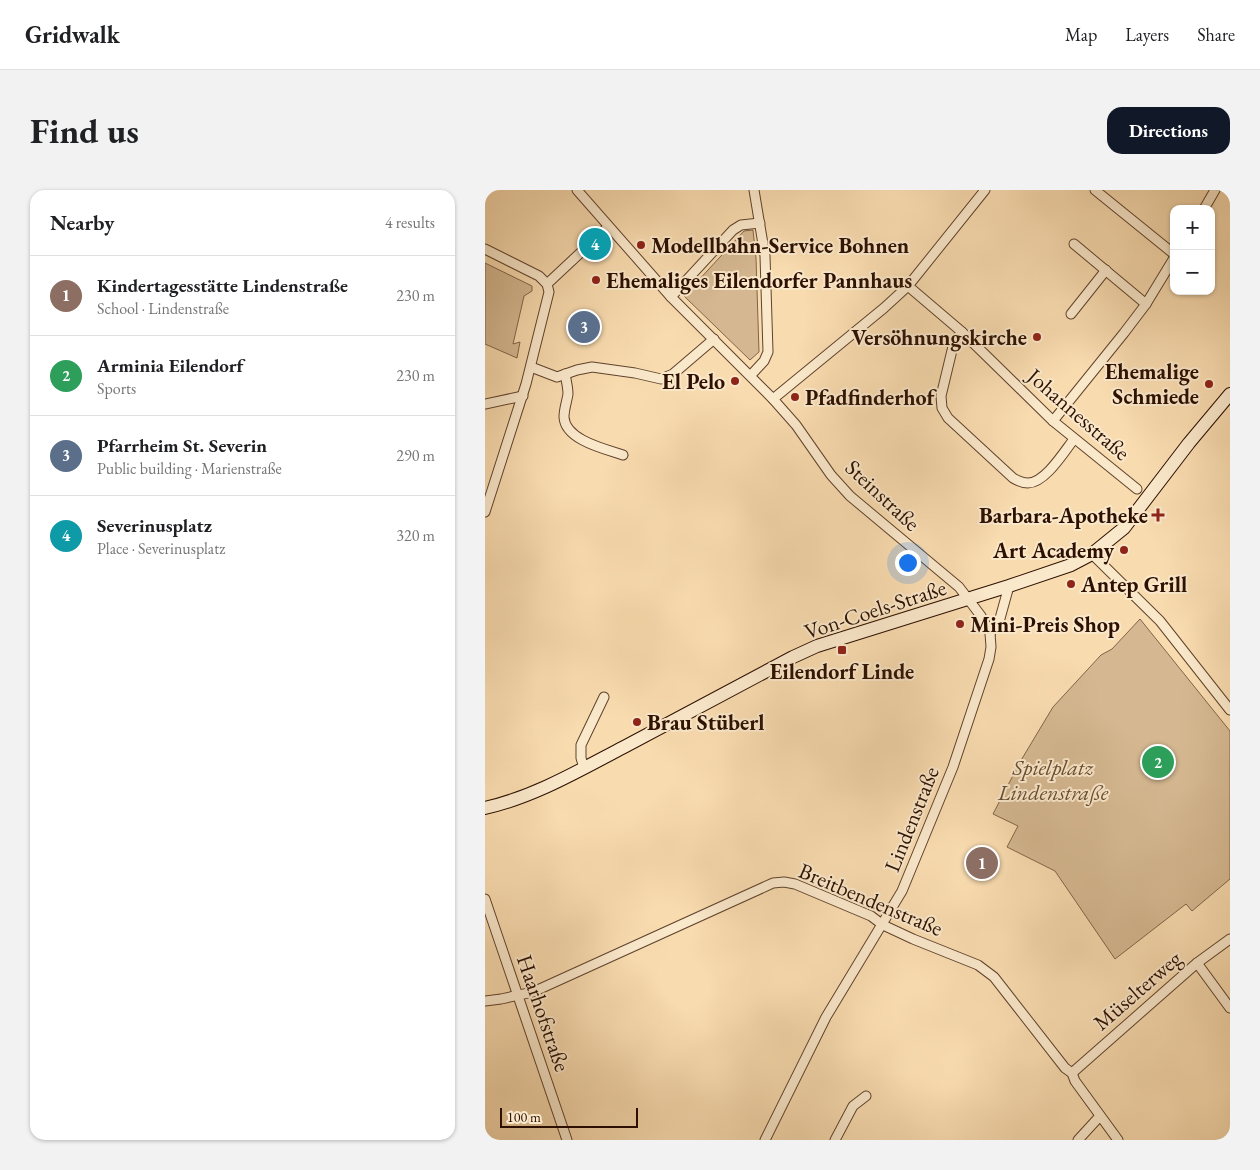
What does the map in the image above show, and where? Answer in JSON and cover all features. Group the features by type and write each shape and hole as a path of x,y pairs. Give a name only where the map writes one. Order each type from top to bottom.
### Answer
{"main road":[{"name":"Von-Coels-Straße","path":"485,808 496,806 536,790 584,768 817,646 1009,586 1071,565 1092,554 1124,528 1189,443 1230,394"}],"street":[{"name":"Steinstraße","path":"577,190 671,297 773,399 796,425 831,475 850,496 959,587 969,599"},
{"path":"751,375 764,362 767,352 765,256 754,190"},
{"path":"773,399 908,286 985,190"},
{"path":"1095,190 1170,251"},
{"path":"1206,205 1215,190"},
{"path":"671,297 733,230 741,225 760,223"},
{"path":"547,284 609,227"},
{"path":"1074,244 1146,304"},
{"path":"485,249 539,276 547,284 549,292 523,396 485,512"},
{"path":"1053,421 1146,304 1170,265"},
{"path":"1071,314 1106,270"},
{"name":"Johannesstraße","path":"908,286 962,332 1053,421 1137,489"},
{"path":"962,332 954,342 941,396 943,408 948,418 1013,478 1021,482 1029,483 1038,480 1047,473 1074,439"},
{"path":"531,367 557,377 593,367 661,379 667,378 690,361 714,339"},
{"path":"565,374 568,392 564,418 569,429 581,440 602,449 623,454"},
{"path":"485,404 523,396"},
{"path":"1092,554 1160,621 1230,710"},
{"name":"Lindenstraße","path":"765,1140 826,1017 903,891 953,767 989,659 991,647 990,633 999,622 1009,586"},
{"path":"969,599 990,633"},
{"path":"584,768 581,758 581,745 604,697"},
{"name":"Breitbendenstraße","path":"485,1001 533,992 773,883 795,884 871,916 883,925 978,965 995,978 1065,1068 1071,1073 1118,1140"},
{"name":"Haarhofstraße","path":"485,899 567,1140"},
{"name":"Müselterweg","path":"1071,1073 1197,963 1230,939"},
{"path":"1197,963 1230,1008"},
{"path":"835,1140 853,1106 867,1096"},
{"path":"1078,1140 1100,1116"}],"green space":[{"path":"753,230 756,258 759,352 750,360 684,296 744,231"},
{"path":"485,263 532,286 532,291 524,296 513,344 520,342 517,358 485,344"},
{"name":"Spielplatz Lindenstraße","path":"1140,619 1230,731 1230,879 1192,911 1186,904 1115,959 1055,871 1007,847 1018,826 993,814 1020,762 1053,707 1101,655 1112,649"}],"place":[{"name":"Severinusplatz","path":"595,244"},
{"name":"Modellbahn-Service Bohnen","path":"641,245"},
{"name":"Ehemaliges Eilendorfer Pannhaus","path":"596,280"},
{"name":"Pfarrheim St. Severin","path":"584,327"},
{"name":"Versöhnungskirche","path":"1037,337"},
{"name":"El Pelo","path":"735,381"},
{"name":"Ehemalige Schmiede","path":"1209,384"},
{"name":"Pfadfinderhof","path":"795,397"},
{"name":"Barbara-Apotheke","path":"1158,515"},
{"name":"Art Academy","path":"1124,550"},
{"name":"Antep Grill","path":"1071,584"},
{"name":"Mini-Preis Shop","path":"960,624"},
{"name":"Eilendorf Linde","path":"842,650"},
{"name":"Brau Stüberl","path":"637,722"},
{"name":"Arminia Eilendorf","path":"1158,762"},
{"name":"Kindertagesstätte Lindenstraße","path":"982,863"}]}
